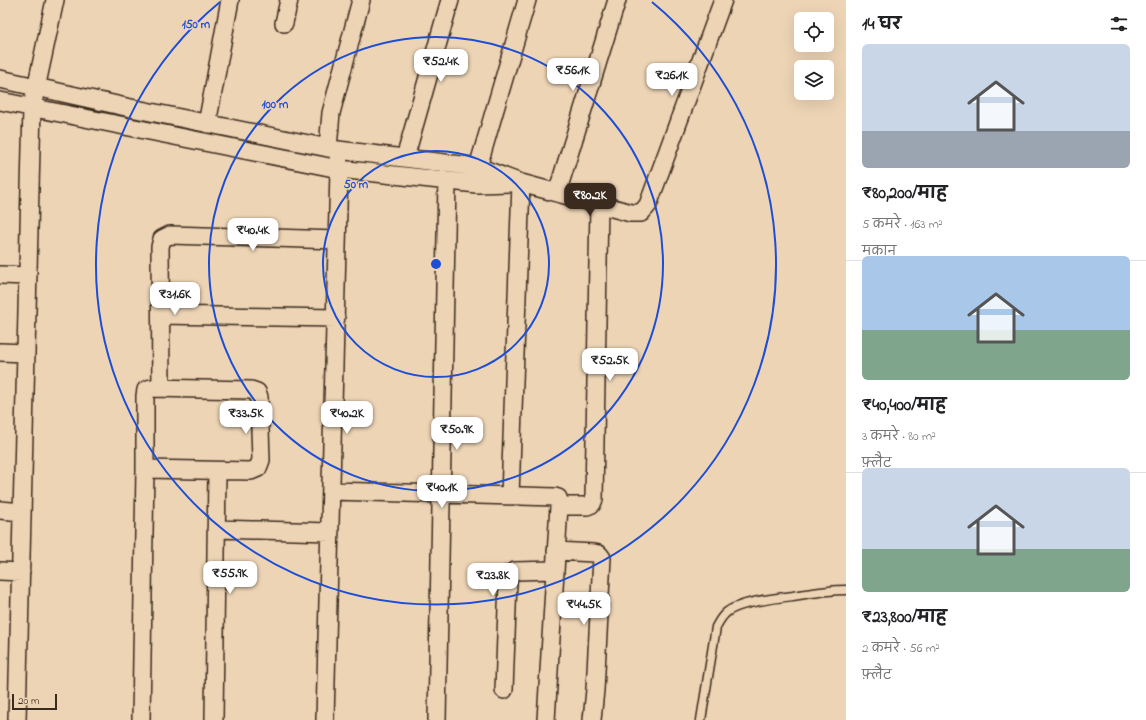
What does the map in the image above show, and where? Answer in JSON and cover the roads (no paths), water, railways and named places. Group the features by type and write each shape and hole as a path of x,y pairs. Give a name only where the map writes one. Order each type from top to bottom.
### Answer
{"street":[{"path":"17,720 32,107 55,0"},
{"path":"207,124 230,0"},
{"path":"284,23 289,0"},
{"path":"326,720 339,169 333,149 331,113 360,0"},
{"path":"405,158 450,0"},
{"path":"478,176 527,0"},
{"path":"557,193 617,0"},
{"path":"0,79 126,108 333,149 405,158 478,176 521,183 632,213 641,213 648,205 723,0"},
{"path":"0,101 339,169 448,181 478,176"},
{"path":"437,720 448,181"},
{"path":"510,496 521,183"},
{"path":"559,506 587,506 592,504 594,499 598,204"},
{"path":"161,388 160,247 162,239 170,235 337,240"},
{"path":"0,275 28,276"},
{"path":"161,314 336,318"},
{"path":"0,352 26,353"},
{"path":"140,720 146,390 151,388 161,388 251,390 257,392 259,398 261,460 258,468 251,471 145,469"},
{"path":"214,720 217,471"},
{"path":"331,491 558,498 559,506 546,720"},
{"path":"0,510 22,512"},
{"path":"216,529 330,532"},
{"path":"556,552 594,553 599,554 602,558 592,720"},
{"path":"504,690 509,574 515,571 555,570"},
{"path":"0,571 21,572"}],"lane":[{"path":"701,720 716,627 728,611 737,607 768,600 833,590 846,590"}]}
